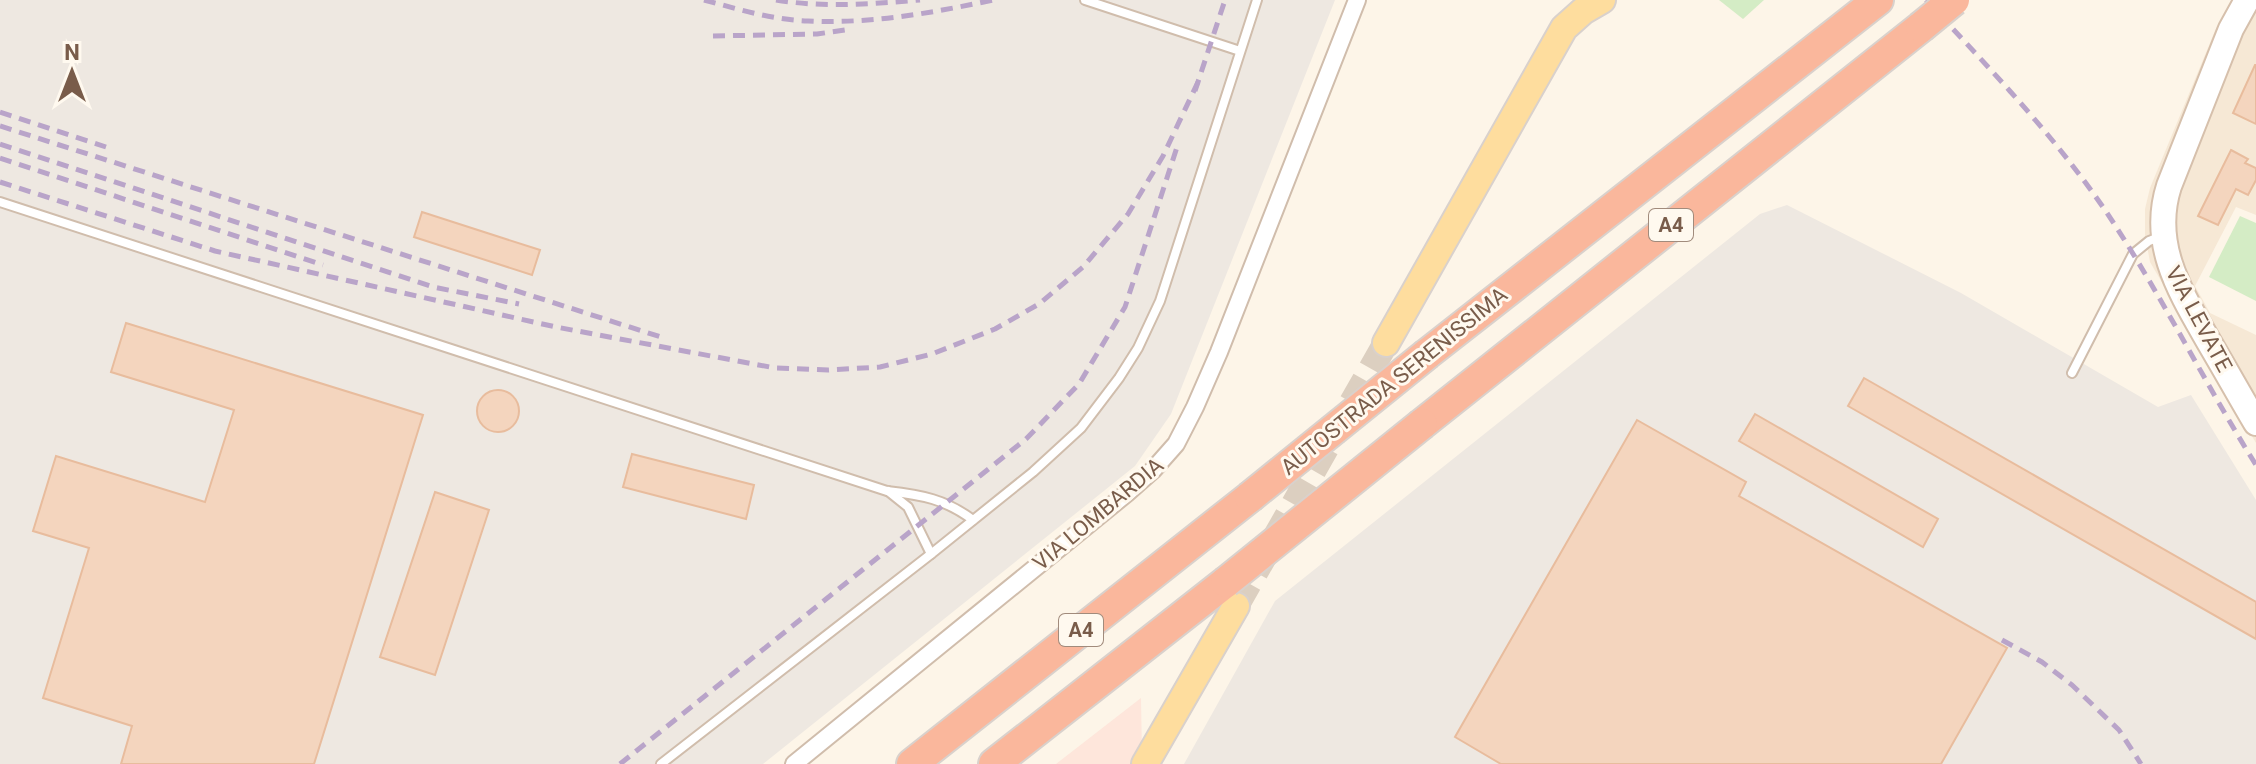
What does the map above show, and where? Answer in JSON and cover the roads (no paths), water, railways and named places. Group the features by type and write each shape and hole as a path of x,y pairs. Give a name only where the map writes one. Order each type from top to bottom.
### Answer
{"highway":[{"name":"AUTOSTRADA SERENISSIMA","path":"912,764 1878,0"},
{"name":"A4","path":"994,764 1231,594 1422,424 1954,0"}],"main road":[{"path":"1564,28 1567,0"},
{"path":"1386,343 1564,28 1583,11 1602,0"},
{"path":"1145,764 1231,594"}],"street":[{"name":"VIA LOMBARDIA","path":"794,764 1127,493 1172,449 1219,352 1357,0"},
{"name":"VIA LEVATE","path":"2230,0 2231,29"},
{"name":"VIA LEVATE","path":"2247,0 2231,29 2169,186 2164,207 2163,235 2169,264 2181,293 2256,423"}],"lane":[{"path":"1085,0 1240,51"},
{"path":"661,764 931,554 1033,472 1081,428 1138,348 1160,301 1257,0"},
{"path":"0,202 887,491 927,496 956,507 973,520"},
{"path":"2072,373 2133,254 2149,241 2163,235"},
{"path":"887,491 908,507 931,554"}],"tunnel":[{"path":"1236,606 1386,343"}],"railway":[{"path":"704,0 756,14 808,21 855,21 901,16 993,0"},
{"path":"776,0 830,5 920,0"},
{"path":"1195,91 1225,0"},
{"path":"1926,0 2021,103 2107,213 2256,465"},
{"path":"713,36 817,34 845,30"},
{"path":"0,182 215,251 556,327 775,368 828,370 880,367 932,354 995,329 1039,304 1083,267 1128,214 1163,156 1198,82"},
{"path":"0,112 106,147"},
{"path":"0,126 661,337"},
{"path":"0,144 433,287 519,304"},
{"path":"620,764 1026,439 1079,384 1125,307 1178,144"},
{"path":"0,158 323,265"},
{"path":"2002,640 2042,662 2072,685 2119,730 2141,764"}]}
